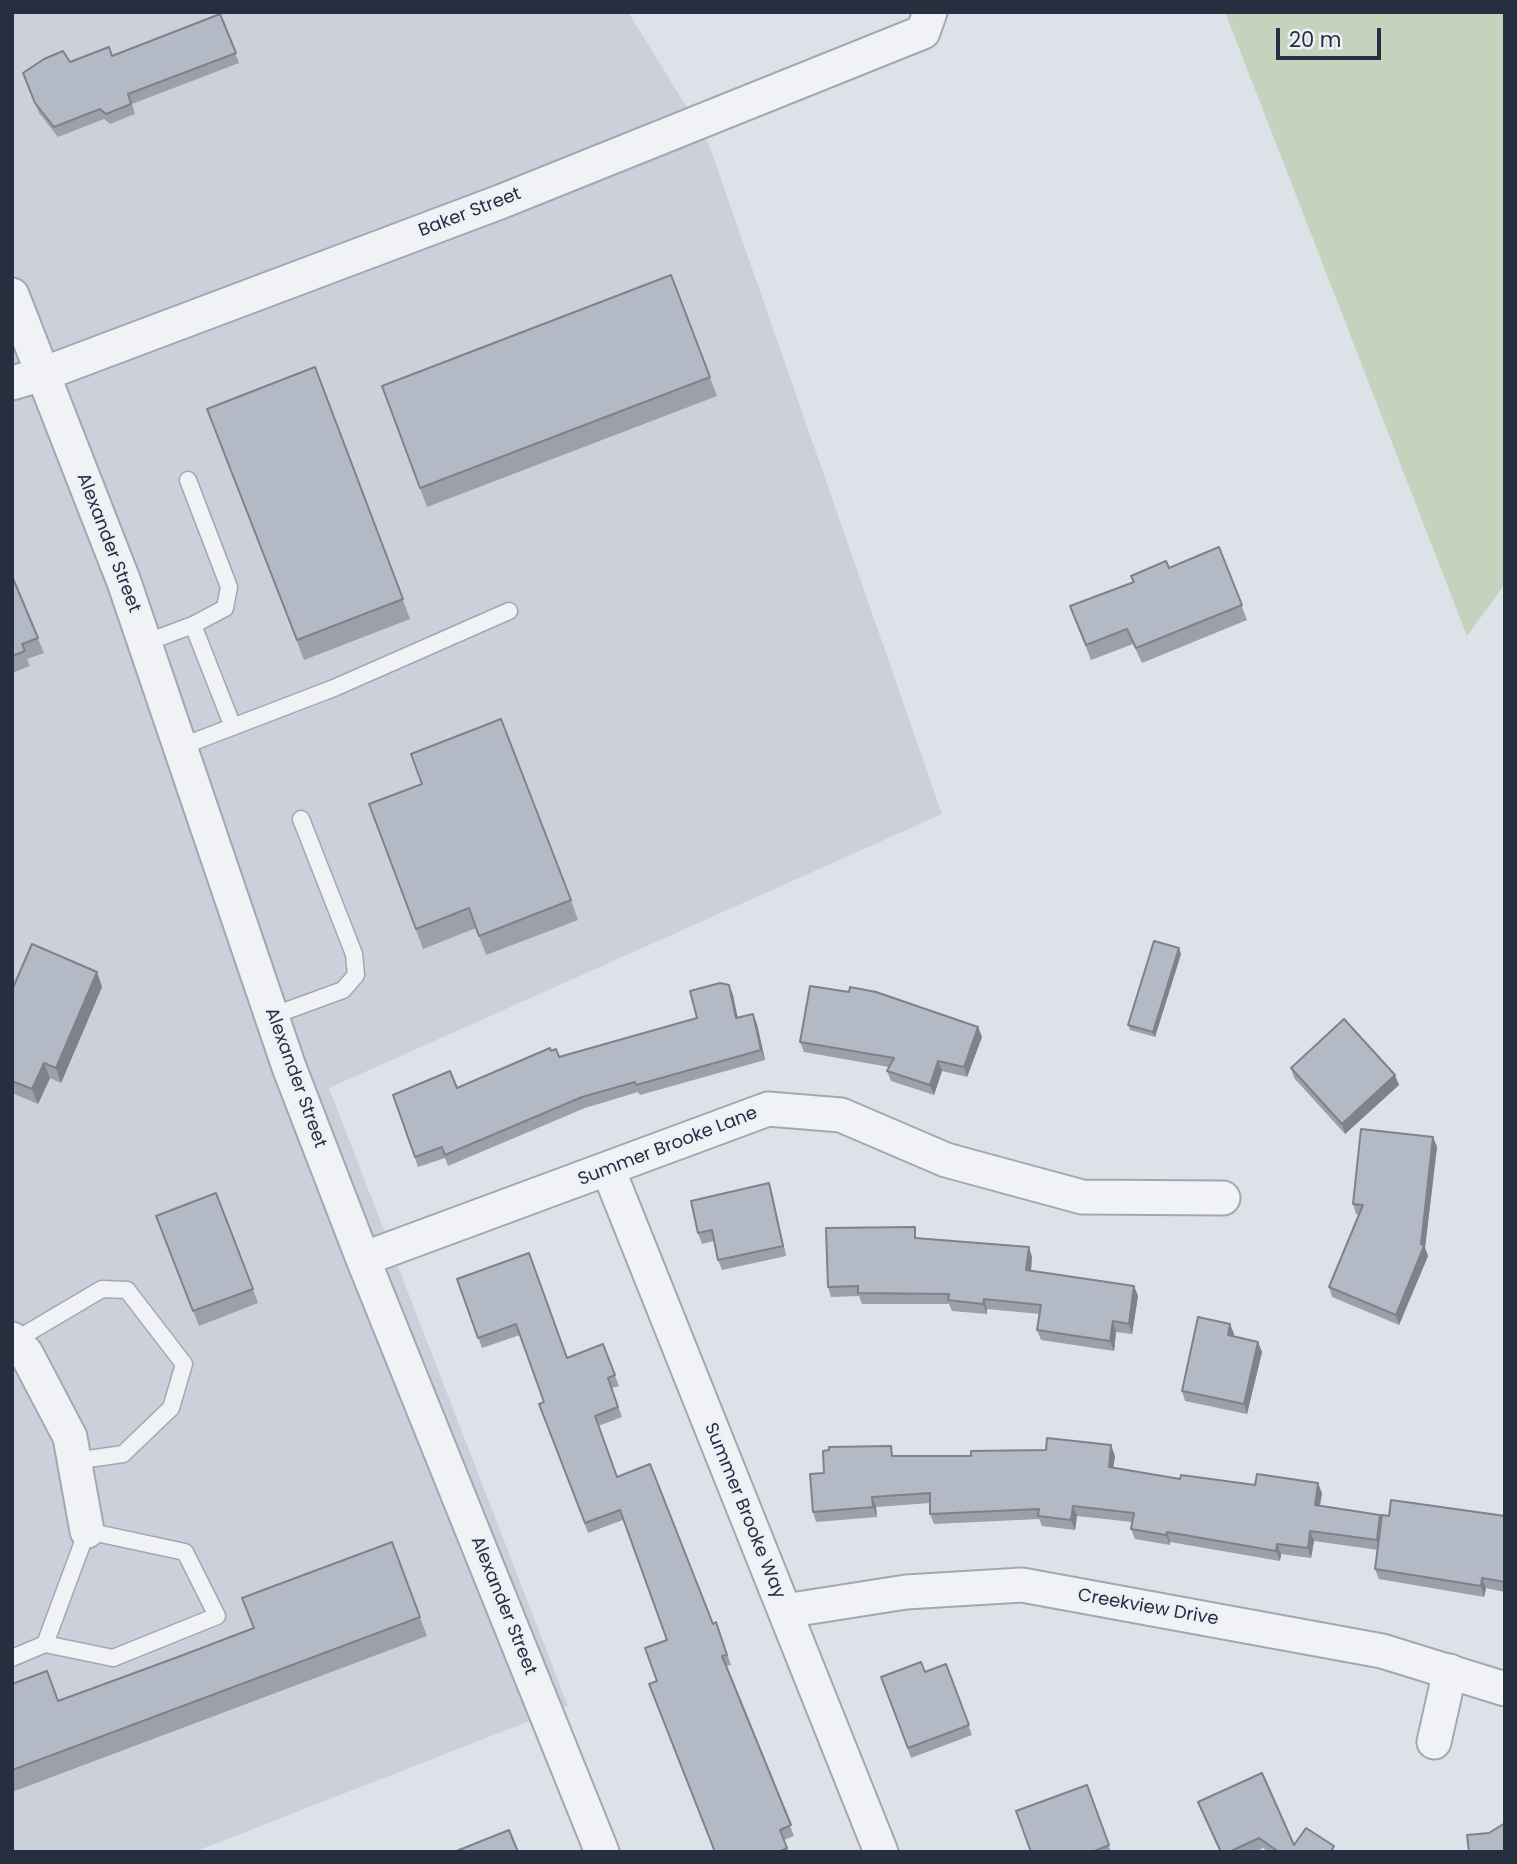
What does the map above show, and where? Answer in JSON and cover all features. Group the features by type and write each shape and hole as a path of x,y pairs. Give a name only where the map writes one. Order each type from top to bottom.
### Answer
{"street":[{"name":"Baker Street","path":"28,378 500,202 927,22"},
{"name":"Alexander Street","path":"12,295 28,378 145,643 272,1016 363,1259 602,1852"},
{"name":"Summer Brooke Lane","path":"363,1259 768,1109 841,1115 946,1160 1082,1197 1223,1198"},
{"name":"Summer Brooke Way","path":"608,1169 881,1852"},
{"path":"13,1340 26,1353 70,1437 87,1531"},
{"name":"Creekview Drive","path":"785,1611 906,1592 1021,1585 1382,1651 1505,1689"},
{"path":"1434,1742 1450,1671"}],"lane":[{"path":"145,643 193,625 225,608 229,587 188,480"},
{"path":"180,747 334,688 509,611"},
{"path":"193,625 233,727"},
{"path":"272,1016 343,990 356,975 354,954 301,819"},
{"path":"13,1340 102,1289 127,1290 184,1364 171,1408 123,1454 74,1461"},
{"path":"12,1658 45,1644 113,1657 217,1616 185,1552 87,1531 45,1644"}],"shaded area":[{"path":"12,12 628,12 708,142 942,814 329,1088 568,1706 194,1852 12,1852"}],"green space":[{"path":"1225,12 1505,12 1505,584 1467,636"}],"building":[{"path":"220,14 236,53 128,94 131,104 106,114 100,109 54,127 35,103 23,73 44,59 63,51 70,62 109,47 112,56"},
{"path":"671,275 710,377 420,488 382,386"},
{"path":"315,367 403,599 297,640 207,409"},
{"path":"1219,547 1242,605 1136,648 1127,629 1086,645 1070,606 1134,582 1131,576 1166,561 1169,568"},
{"path":"12,576 38,638 22,644 25,651 12,656"},
{"path":"501,719 571,900 479,936 469,908 416,929 369,804 422,784 411,754"},
{"path":"1154,941 1179,948 1153,1032 1128,1025"},
{"path":"32,944 97,972 56,1068 44,1063 32,1089 12,1081 12,990"},
{"path":"720,983 729,985 736,1018 753,1014 761,1050 636,1085 635,1082 582,1097 445,1155 442,1147 415,1157 393,1095 450,1071 457,1088 550,1048 551,1051 556,1049 559,1057 697,1018 690,991"},
{"path":"810,986 849,992 850,987 876,992 978,1027 964,1067 938,1061 930,1085 887,1071 894,1058 800,1042"},
{"path":"1344,1019 1395,1075 1342,1124 1291,1068"},
{"path":"1361,1129 1433,1137 1421,1244 1424,1246 1396,1315 1329,1287 1363,1205 1353,1204"},
{"path":"769,1183 783,1246 718,1260 712,1230 698,1233 691,1201"},
{"path":"216,1193 253,1289 193,1311 156,1216"},
{"path":"915,1227 915,1238 1029,1247 1026,1270 1134,1286 1129,1324 1113,1321 1110,1341 1037,1330 1041,1305 984,1299 983,1304 948,1300 949,1294 858,1293 858,1286 828,1287 826,1228"},
{"path":"529,1253 567,1358 603,1344 615,1375 608,1378 618,1407 595,1416 617,1477 650,1464 713,1624 716,1622 727,1655 722,1656 791,1825 780,1830 787,1848 779,1852 715,1852 649,1684 657,1681 645,1648 667,1640 620,1510 585,1523 539,1404 544,1402 516,1324 478,1338 457,1279"},
{"path":"1198,1317 1230,1324 1228,1335 1258,1342 1244,1404 1182,1391"},
{"path":"1047,1438 1111,1445 1109,1467 1180,1479 1181,1475 1255,1485 1257,1474 1318,1483 1315,1505 1380,1515 1377,1540 1310,1531 1308,1548 1277,1544 1276,1551 1167,1532 1166,1535 1131,1529 1134,1513 1073,1506 1071,1520 1038,1516 1039,1509 930,1514 930,1493 872,1497 873,1507 813,1512 810,1474 824,1473 823,1451 829,1450 829,1447 891,1446 892,1456 971,1456 971,1451 1046,1450"},
{"path":"1391,1500 1505,1516 1505,1582 1482,1578 1481,1586 1375,1569 1382,1515 1389,1516"},
{"path":"392,1542 420,1617 12,1770 12,1684 47,1671 58,1701 178,1657 254,1628 242,1598"},
{"path":"921,1662 925,1672 946,1664 969,1725 908,1748 881,1677"},
{"path":"1262,1773 1294,1845 1306,1828 1334,1846 1331,1852 1279,1852 1259,1838 1229,1852 1221,1852 1198,1802"},
{"path":"1087,1785 1109,1845 1092,1852 1031,1852 1016,1811"},
{"path":"1505,1823 1505,1852 1469,1852 1467,1835 1489,1833"},
{"path":"509,1830 518,1852 454,1852"}]}
